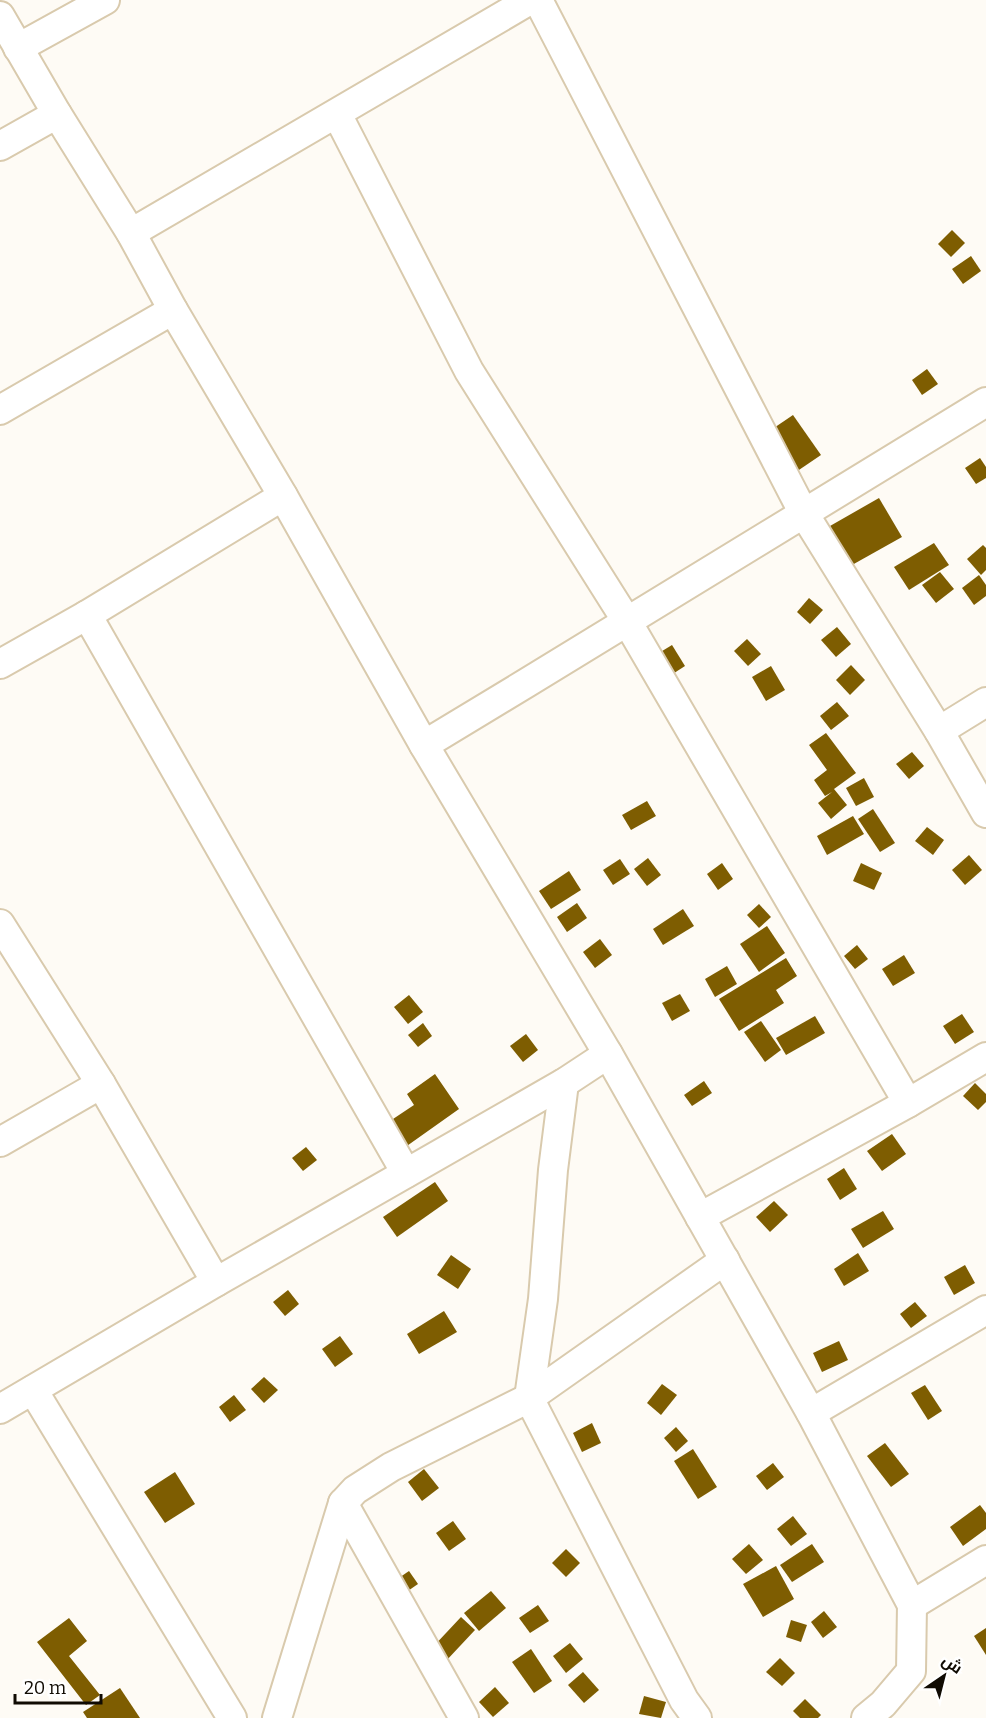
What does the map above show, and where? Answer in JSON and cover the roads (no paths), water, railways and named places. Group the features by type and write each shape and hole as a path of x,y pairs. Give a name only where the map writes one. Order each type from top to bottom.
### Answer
{"street":[{"path":"18,48 105,0"},
{"path":"131,234 530,0"},
{"path":"538,0 803,512 939,731 986,813"},
{"path":"0,16 131,234 424,745 608,1054 811,1413 912,1605 911,1671 883,1704 866,1718"},
{"path":"0,146 57,114"},
{"path":"337,114 469,372 628,622 908,1103"},
{"path":"0,410 173,310"},
{"path":"424,745 986,402"},
{"path":"0,663 87,615 283,496"},
{"path":"87,615 406,1173"},
{"path":"939,731 986,702"},
{"path":"0,924 101,1084 216,1282"},
{"path":"0,1409 216,1282 564,1083 608,1054"},
{"path":"700,1217 908,1103 986,1057"},
{"path":"564,1083 553,1170 543,1299 529,1398 684,1700 697,1718"},
{"path":"0,1142 101,1084"},
{"path":"277,1718 343,1503 355,1490 391,1467 529,1398 725,1260"},
{"path":"811,1413 986,1310"},
{"path":"33,1390 232,1718"},
{"path":"343,1503 464,1718"},
{"path":"912,1605 986,1560"}]}
